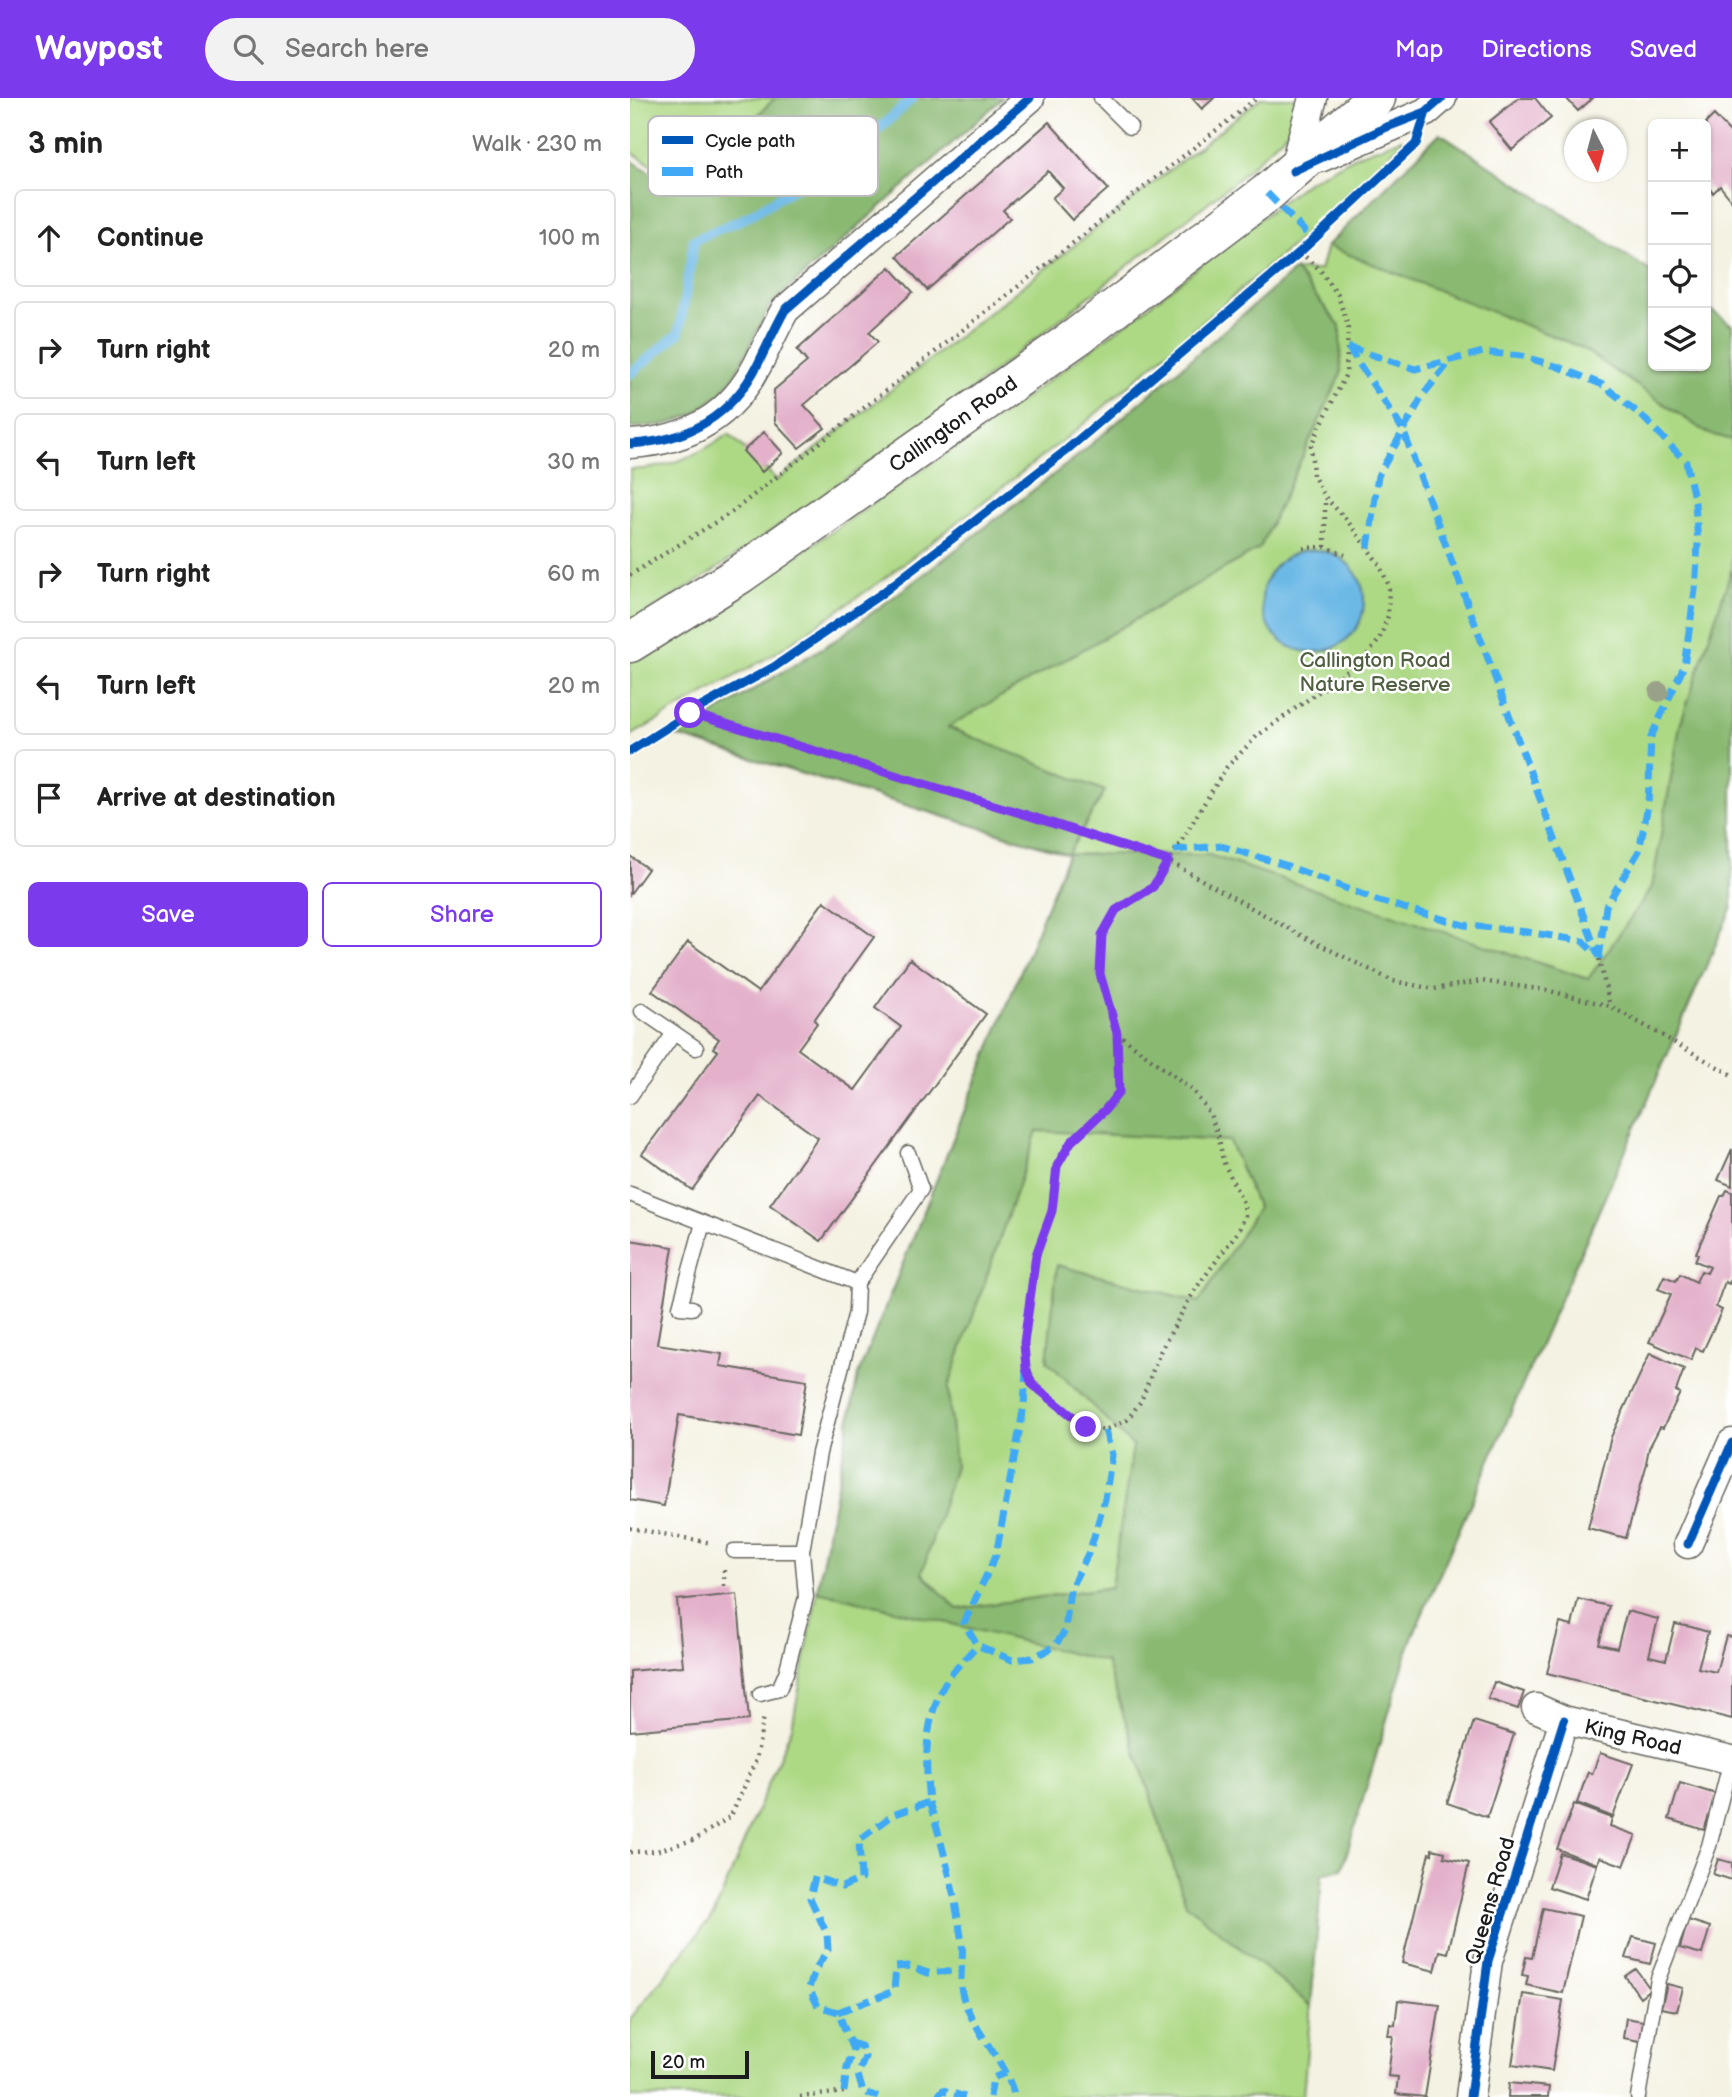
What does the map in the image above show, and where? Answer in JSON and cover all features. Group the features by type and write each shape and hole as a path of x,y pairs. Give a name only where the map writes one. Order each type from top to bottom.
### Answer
{"main road":[{"name":"Callington Road","path":"630,643 739,575 1035,366 1280,182 1376,98"}],"street":[{"path":"630,444 653,443 688,432 722,414 757,366 785,310 1030,98"},
{"path":"1280,182 1313,98"},
{"path":"1280,182 1387,127 1426,112 1442,98"},
{"path":"1688,1544 1732,1443"},
{"name":"King Road","path":"1536,1708 1564,1720 1732,1760"},
{"name":"Queens Road","path":"1470,2097 1488,1961 1564,1720"}],"lane":[{"path":"1101,98 1129,127"},
{"path":"642,1012 696,1048"},
{"path":"630,1096 674,1033"},
{"path":"764,1693 779,1689 786,1673 806,1597 802,1552 819,1453 856,1312 857,1283 921,1189 908,1153"},
{"path":"630,1194 857,1283"},
{"path":"692,1308 680,1307 703,1223"},
{"path":"734,1551 802,1552"},
{"path":"1638,2097 1658,1979 1709,1846 1732,1760"}],"path":[{"path":"630,575 732,512 1257,98"},
{"path":"1117,1033 1193,1091 1210,1114 1219,1138 1223,1161 1244,1205 1245,1216 1239,1230 1194,1291 1173,1327 1141,1401 1127,1420 1105,1430 1086,1427 1032,1384 1026,1368 1024,1343 1036,1255 1052,1211 1057,1166 1071,1142 1105,1110 1119,1092 1117,1033 1100,974 1102,935 1116,910 1153,887 1226,768 1257,736 1363,660 1379,640 1388,616 1389,586 1379,564 1346,519 1325,497 1313,475 1311,445 1346,373 1348,327 1338,295 1303,249 1290,260"},
{"path":"1325,497 1325,547"},
{"path":"1303,548 1325,547 1345,555"},
{"path":"681,719 702,707"},
{"path":"690,713 1030,816 1168,861 1301,936 1393,981 1434,989 1481,981 1546,990 1610,1006 1732,1075"},
{"path":"1599,958 1610,1006"},
{"path":"630,1528 723,1545 734,1551"},
{"path":"630,1852 656,1851 696,1839 732,1816 756,1760 764,1693"},
{"path":"800,2097 844,2092"}],"green space":[{"path":"630,98 775,98 757,116 648,116 648,163 630,151"},
{"path":"775,98 1003,98 770,305 735,375 719,395 694,414 668,424 630,428 630,160 648,171 648,196 878,196 878,116 757,116"},
{"path":"1261,98 1299,98 1288,131 1239,178 953,404 708,575 630,623 630,469 669,464 707,448 729,434 777,480"},
{"name":"Callington Road Nature Reserve","path":"1440,133 1648,270 1648,371 1711,371 1711,310 1732,325 1732,907 1410,1642 1342,1869 1322,1874 1303,2097 630,2097 630,2019 714,1914 792,1727 858,1375 1068,854 674,735 837,639 931,569 1079,455 1295,270 1320,270 1327,246"},
{"path":"1440,133 1648,270 1648,371 1711,371 1711,310 1732,325 1732,440 1707,433 1580,347 1327,246"},
{"path":"1401,139 1404,141 1314,227 1079,428 881,581 774,654 630,736 630,658 761,580 1003,414 1136,316 1307,182 1358,155"},
{"path":"1295,270 1340,326 1341,374 1260,548 948,727 1105,791 1068,854 674,735 837,639 931,569 1079,455"},
{"path":"1732,568 1732,907 1410,1642 1342,1869 1322,1874 1311,2006 1186,1904 1106,1662 817,1591 858,1375 1068,854 1209,855 1588,979 1652,887 1680,725","holes":["1037,1131 1229,1141 1258,1208 1199,1302 1057,1265 1047,1361 1133,1446 1111,1587 957,1609 922,1573 955,1466 948,1388"]}],"water":[{"path":"1313,550 1342,558 1356,572 1364,601 1356,630 1342,644 1313,652 1284,644 1270,630 1262,601 1270,572 1284,558"}],"building":[{"path":"1192,98 1214,98 1202,109"},
{"path":"1518,98 1535,98 1551,118 1512,150 1489,122"},
{"path":"1566,98 1593,98 1578,111"},
{"path":"1714,115 1732,134 1732,201 1720,186 1713,193 1711,191 1710,119"},
{"path":"1049,122 1108,189 1072,220 1052,198 1063,188 1048,171 1003,210 1010,218 927,290 897,256"},
{"path":"890,267 913,292 869,332 878,342 804,405 825,428 799,448 775,422 774,390 807,362 797,350"},
{"path":"764,432 783,453 762,472 743,451"},
{"path":"630,856 648,869 630,894"},
{"path":"824,901 874,937 814,1020 817,1023 798,1049 855,1090 901,1027 875,1008 910,959 986,1014 821,1241 770,1205 818,1138 760,1096 692,1190 642,1154 718,1051 713,1048 719,1039 652,991 688,942 758,992"},
{"path":"1732,1149 1732,1186 1718,1180"},
{"path":"1727,1190 1732,1192 1732,1277 1729,1284 1725,1282 1721,1292 1716,1307 1722,1310 1703,1351 1696,1348 1691,1360 1649,1342 1671,1294 1658,1289 1664,1276 1676,1281 1680,1274 1696,1282 1701,1271 1707,1273 1710,1267 1695,1261 1698,1254 1696,1253 1721,1196 1724,1196"},
{"path":"630,1240 673,1247 657,1344 722,1354 720,1366 807,1380 798,1435 679,1415 664,1506 630,1500"},
{"path":"1650,1353 1684,1369 1676,1391 1680,1393 1663,1428 1660,1427 1649,1448 1626,1538 1588,1528 1611,1437"},
{"path":"737,1594 749,1720 630,1731 630,1671 683,1666 677,1600"},
{"path":"1578,1599 1609,1606 1599,1644 1617,1648 1627,1611 1658,1619 1649,1656 1666,1660 1675,1624 1708,1632 1698,1668 1716,1672 1726,1636 1732,1637 1732,1719 1547,1673 1560,1623 1572,1626"},
{"path":"1494,1682 1524,1692 1518,1709 1488,1699"},
{"path":"1474,1721 1514,1734 1487,1817 1447,1803"},
{"path":"1600,1753 1633,1764 1613,1817 1577,1803 1588,1772 1592,1774"},
{"path":"1680,1783 1716,1794 1704,1830 1669,1819"},
{"path":"1574,1804 1612,1818 1610,1826 1636,1835 1624,1866 1600,1857 1597,1864 1557,1849"},
{"path":"1432,1849 1445,1852 1444,1857 1469,1863 1448,1953 1440,1951 1435,1971 1402,1963"},
{"path":"1560,1853 1597,1865 1586,1899 1549,1887"},
{"path":"1718,1859 1732,1863 1732,1880 1713,1874"},
{"path":"1543,1908 1581,1916 1563,1993 1526,1985 1528,1976 1522,1975 1526,1957 1532,1958"},
{"path":"1688,1920 1710,1927 1702,1954 1680,1948"},
{"path":"1633,1937 1656,1943 1650,1964 1626,1958"},
{"path":"1636,1969 1650,1989 1640,1997 1625,1976"},
{"path":"1667,1984 1683,1988 1677,2011 1661,2008"},
{"path":"1523,1994 1563,2000 1552,2071 1512,2065"},
{"path":"1398,2000 1440,2005 1425,2097 1396,2094 1398,2077 1388,2076 1393,2036 1388,2036 1390,2024 1395,2025"},
{"path":"1626,2018 1643,2021 1640,2041 1623,2038"},
{"path":"1509,2083 1549,2087 1548,2097 1508,2097"}],"waterway":[{"path":"878,130 913,98"},
{"path":"630,374 679,333 694,240 745,218 782,196"}],"marked path":[{"path":"1267,193 1312,239"},
{"path":"1348,347 1415,369 1483,352 1521,356 1556,366 1603,385 1642,416 1686,462 1695,503 1698,543 1695,590 1684,666 1651,737 1648,805 1639,851 1606,906 1599,959"},
{"path":"1348,347 1403,430 1598,955"},
{"path":"1368,548 1378,476 1423,395 1451,360"},
{"path":"1174,850 1221,846 1285,865 1379,901 1464,925 1583,941 1594,953"},
{"path":"1026,1368 1024,1406 996,1555 964,1623 977,1645 1012,1660 1032,1658 1054,1647 1065,1631 1070,1589 1090,1550 1105,1499 1112,1455 1105,1430"},
{"path":"844,2092 847,2067 853,2050 838,2012 818,2006 809,1988 815,1970 828,1949 827,1934 810,1898 815,1877 842,1887 861,1879 859,1840 893,1815 929,1802 927,1756 933,1712 945,1683 977,1645"},
{"path":"929,1802 940,1837 959,1925 963,1997 974,2023 1004,2071 1015,2097"},
{"path":"838,2012 894,1991 896,1967 908,1966 928,1973 962,1970"},
{"path":"851,2043 861,2046 865,2057 858,2075 863,2092 878,2097"},
{"path":"990,2097 993,2078 1005,2073"},
{"path":"937,2097 943,2090 965,2097"}],"cycle path":[{"path":"630,444 671,438 706,423 721,412 747,383 785,310 1030,98"},
{"path":"1293,171 1387,127 1426,112 1442,98"},
{"path":"630,751 690,713 774,667 881,594 1064,452 1300,252 1416,144 1426,112"},
{"path":"1688,1544 1732,1443"},
{"path":"1470,2097 1488,1961 1564,1720"}],"route":[{"path":"690,713 1030,816 1168,861 1153,887 1116,910 1102,935 1100,974 1117,1033 1119,1092 1105,1110 1071,1142 1057,1166 1052,1211 1036,1255 1024,1343 1026,1368 1032,1384 1086,1427"}]}
